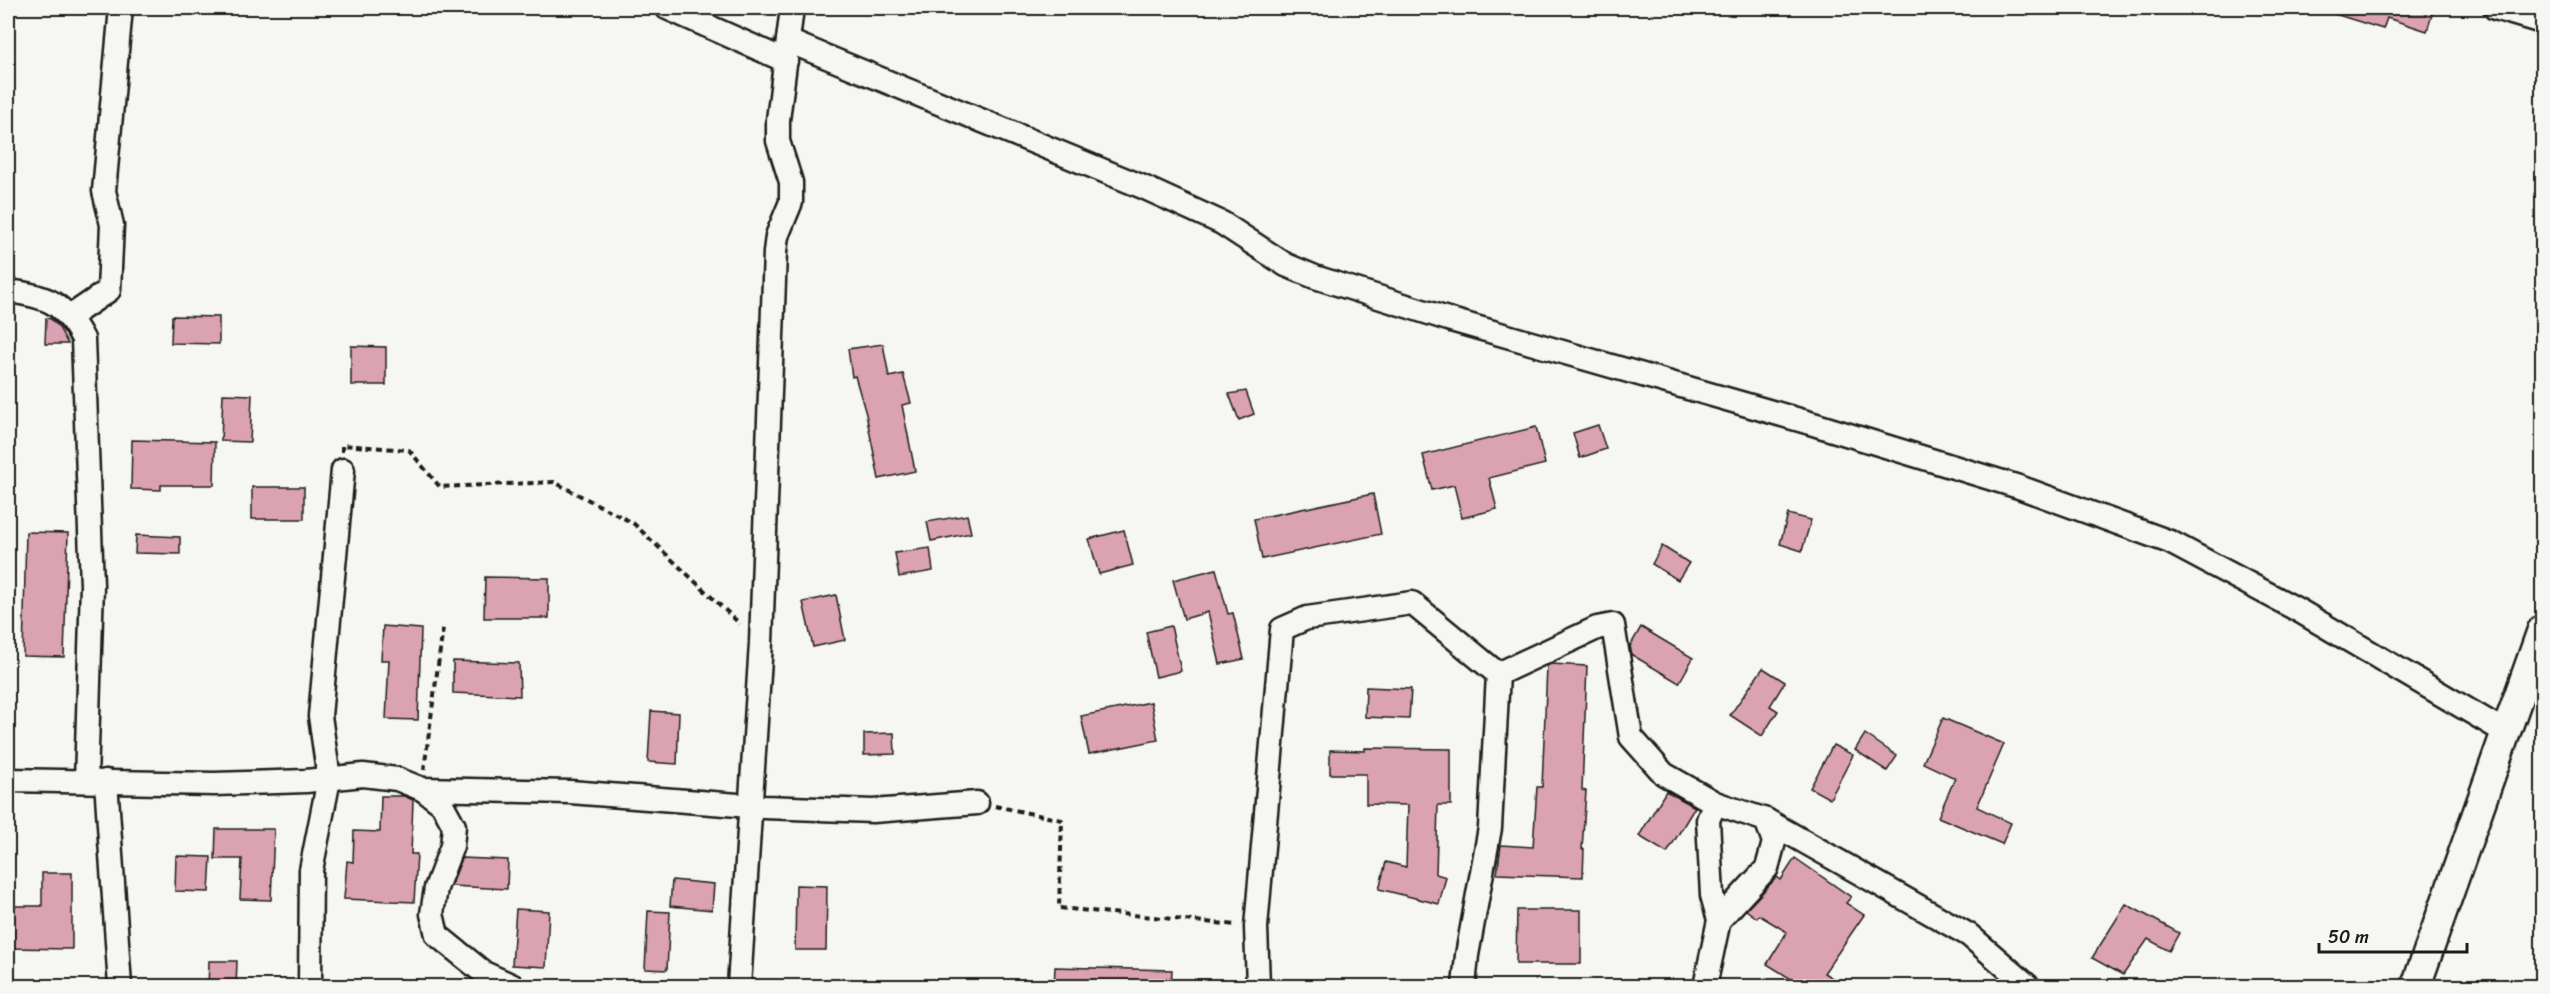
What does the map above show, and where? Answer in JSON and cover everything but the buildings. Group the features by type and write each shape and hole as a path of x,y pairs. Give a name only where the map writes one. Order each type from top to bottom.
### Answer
{"street":[{"path":"70,315 109,290 112,225 104,191 121,8"},
{"path":"667,8 787,51 1143,187 1222,223 1286,265 1315,277 1451,320 1810,423 2019,487 2170,542 2298,610 2507,733"},
{"path":"740,987 761,644 775,252 777,236 791,202 791,182 778,141 778,120 792,8"},
{"path":"2495,8 2536,16"},
{"path":"8,291 47,299 70,315 83,339 96,781 120,987"},
{"path":"310,987 311,870 329,779 320,716 343,470"},
{"path":"1258,987 1256,927 1282,629 1307,618 1412,603 1498,674"},
{"path":"1498,674 1597,628 1613,626 1632,737 1664,774 1715,803 1766,820 1970,935 2028,987"},
{"path":"2416,987 2542,630"},
{"path":"1464,987 1467,955 1490,828 1498,674"},
{"path":"8,780 214,784 329,779 363,775 397,779 422,789 442,804 454,826 452,846 436,888 432,914 437,934 477,980 513,987"},
{"path":"422,789 570,792 750,804 764,807 873,811 977,802"},
{"path":"1705,987 1719,920 1712,895 1708,820 1715,803"},
{"path":"1719,920 1767,868 1774,842 1766,820"}],"path":[{"path":"343,470 342,445 409,450 440,487 554,482 633,523 761,644"},
{"path":"422,789 443,628"},
{"path":"977,802 1062,820 1059,908 1256,927"}]}
